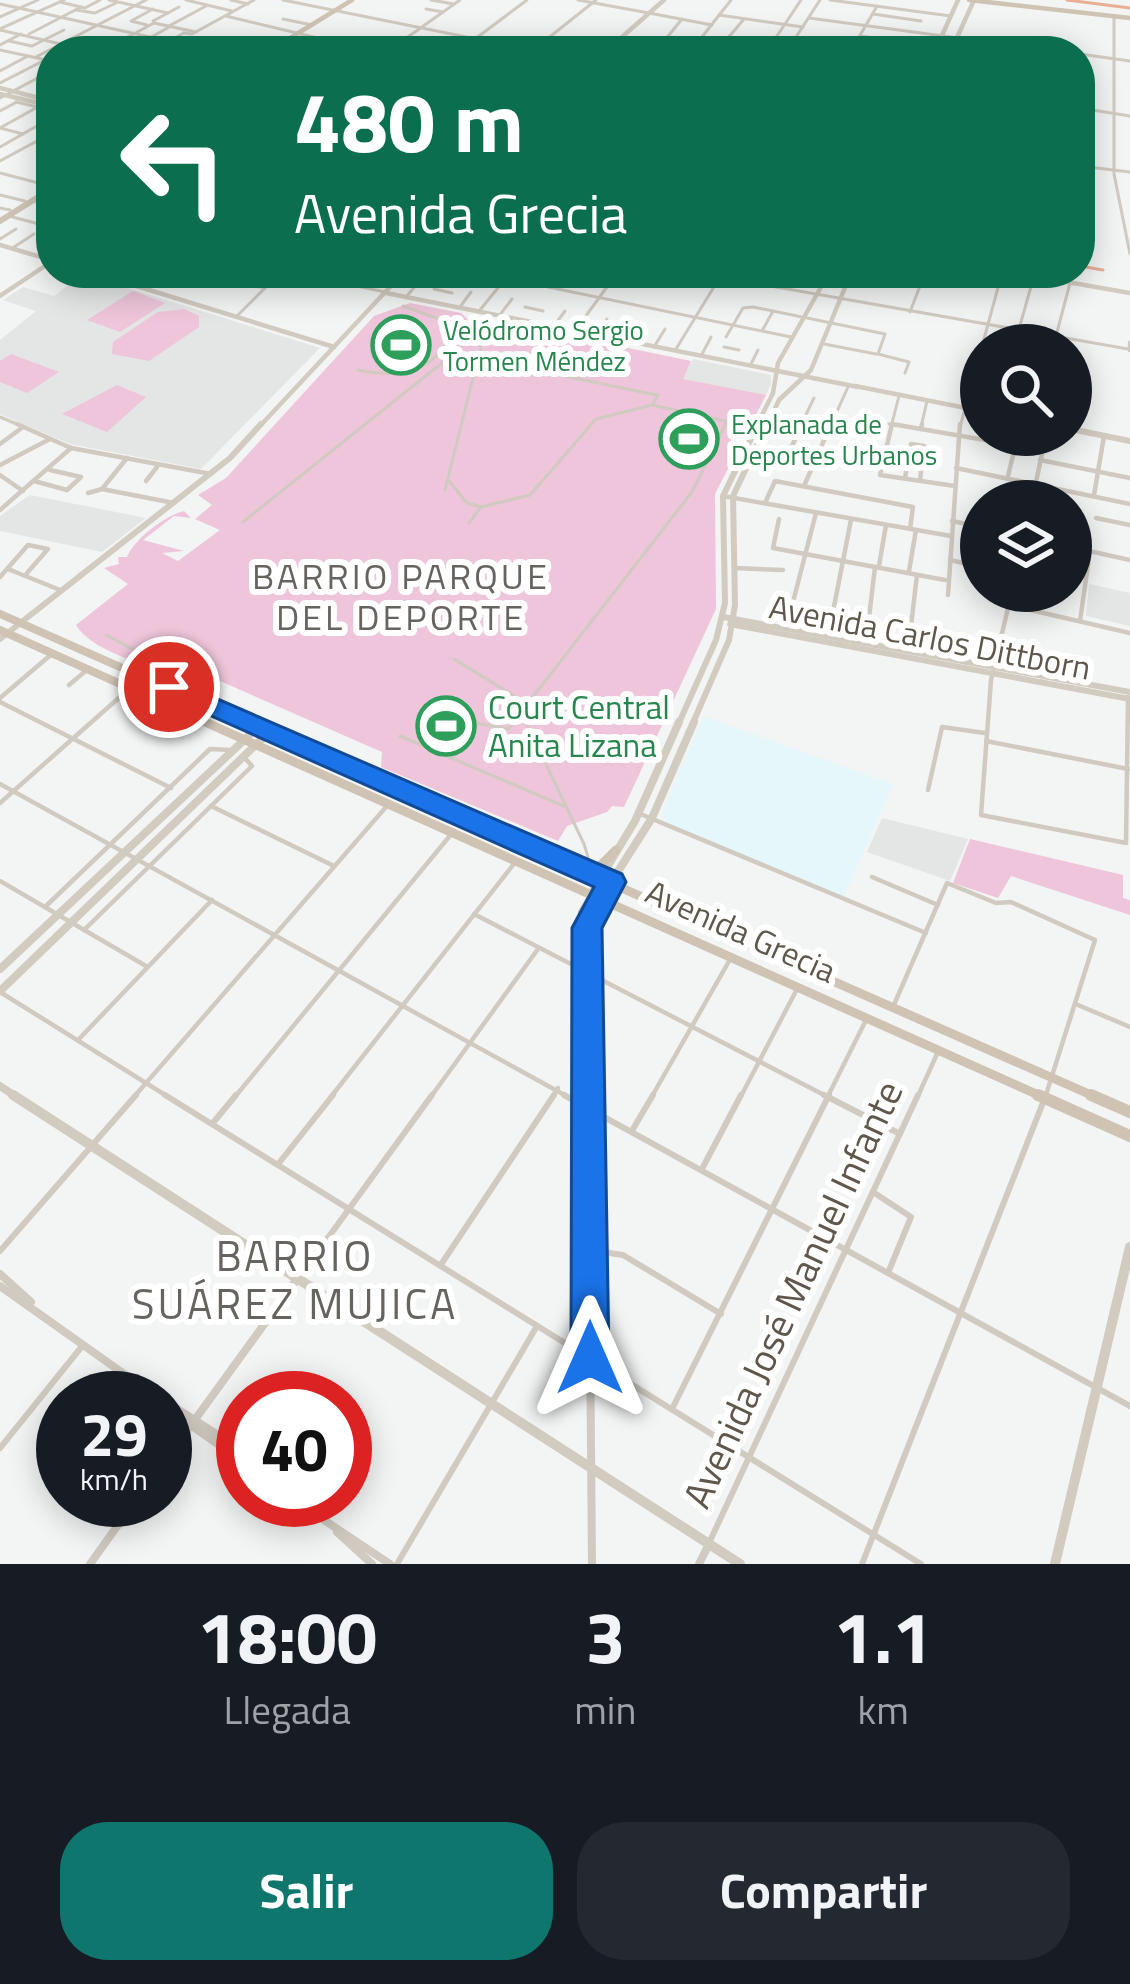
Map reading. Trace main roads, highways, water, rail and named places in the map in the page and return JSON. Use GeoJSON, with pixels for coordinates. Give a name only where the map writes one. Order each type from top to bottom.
{"type":"FeatureCollection","features":[{"type":"Feature","properties":{"kind":"main road"},"geometry":{"type":"LineString","coordinates":[[296,36],[354,0]]}},
{"type":"Feature","properties":{"kind":"main road"},"geometry":{"type":"LineString","coordinates":[[623,36],[664,0]]}},
{"type":"Feature","properties":{"kind":"main road"},"geometry":{"type":"LineString","coordinates":[[942,36],[958,0]]}},
{"type":"Feature","properties":{"kind":"main road"},"geometry":{"type":"LineString","coordinates":[[958,36],[972,0],[1130,18]]}},
{"type":"Feature","properties":{"kind":"main road"},"geometry":{"type":"LineString","coordinates":[[302,32],[337,11]]}},
{"type":"Feature","properties":{"kind":"main road"},"geometry":{"type":"LineString","coordinates":[[1,92],[36,100]]}},
{"type":"Feature","properties":{"kind":"main road"},"geometry":{"type":"LineString","coordinates":[[1,92],[36,103]]}},
{"type":"Feature","properties":{"kind":"main road"},"geometry":{"type":"LineString","coordinates":[[4,214],[36,196]]}},
{"type":"Feature","properties":{"kind":"main road"},"geometry":{"type":"LineString","coordinates":[[1095,287],[1130,293]]}},
{"type":"Feature","properties":{"kind":"main road"},"geometry":{"type":"LineString","coordinates":[[2,633],[211,474],[389,288]]}},
{"type":"Feature","properties":{"kind":"main road"},"geometry":{"type":"LineString","coordinates":[[582,869],[598,867],[631,828],[706,663],[723,620],[728,497],[773,393],[776,370],[822,288]]}},
{"type":"Feature","properties":{"kind":"main road"},"geometry":{"type":"LineString","coordinates":[[728,497],[779,400],[806,377],[824,344],[844,288]]}},
{"type":"Feature","properties":{"kind":"main road"},"geometry":{"type":"LineString","coordinates":[[385,292],[858,387]]}},
{"type":"Feature","properties":{"kind":"main road"},"geometry":{"type":"LineString","coordinates":[[724,361],[960,407]]}},
{"type":"Feature","properties":{"kind":"main road"},"geometry":{"type":"LineString","coordinates":[[796,385],[818,381]]}},
{"type":"Feature","properties":{"kind":"main road"},"geometry":{"type":"LineString","coordinates":[[1092,433],[1130,441]]}},
{"type":"Feature","properties":{"kind":"main road"},"geometry":{"type":"LineString","coordinates":[[596,896],[652,818],[729,640],[735,605],[728,538]]}},
{"type":"Feature","properties":{"kind":"main road"},"geometry":{"type":"LineString","coordinates":[[729,640],[738,631],[755,626],[735,605]]}},
{"type":"Feature","properties":{"kind":"main road","name":"Avenida Grecia"},"geometry":{"type":"LineString","coordinates":[[0,614],[1130,1112]]}},
{"type":"Feature","properties":{"kind":"main road","name":"Avenida Carlos Dittborn"},"geometry":{"type":"LineString","coordinates":[[723,620],[1129,695]]}},
{"type":"Feature","properties":{"kind":"main road","name":"Avenida Carlos Dittborn"},"geometry":{"type":"LineString","coordinates":[[755,626],[996,670]]}},
{"type":"Feature","properties":{"kind":"main road","name":"Avenida Grecia"},"geometry":{"type":"LineString","coordinates":[[2,633],[243,737],[254,750],[389,803],[1130,1136]]}},
{"type":"Feature","properties":{"kind":"main road"},"geometry":{"type":"LineString","coordinates":[[706,663],[718,666]]}},
{"type":"Feature","properties":{"kind":"main road"},"geometry":{"type":"LineString","coordinates":[[0,969],[243,737],[265,729]]}},
{"type":"Feature","properties":{"kind":"main road"},"geometry":{"type":"LineString","coordinates":[[0,991],[254,750],[265,729]]}},
{"type":"Feature","properties":{"kind":"main road"},"geometry":{"type":"LineString","coordinates":[[631,828],[644,832]]}},
{"type":"Feature","properties":{"kind":"main road"},"geometry":{"type":"LineString","coordinates":[[606,880],[616,850]]}},
{"type":"Feature","properties":{"kind":"main road"},"geometry":{"type":"LineString","coordinates":[[0,1086],[740,1564]]}},
{"type":"Feature","properties":{"kind":"main road"},"geometry":{"type":"LineString","coordinates":[[1055,1564],[1130,1247]]}},
{"type":"Feature","properties":{"kind":"waterway"},"geometry":{"type":"LineString","coordinates":[[1067,0],[1130,8]]}},
{"type":"Feature","properties":{"kind":"waterway"},"geometry":{"type":"LineString","coordinates":[[1095,269],[1103,270]]}},
{"type":"Feature","properties":{"kind":"place","name":"Velódromo Sergio Tormen Méndez"},"geometry":{"type":"Point","coordinates":[401,345]}},
{"type":"Feature","properties":{"kind":"place","name":"Explanada de Deportes Urbanos"},"geometry":{"type":"Point","coordinates":[689,439]}},
{"type":"Feature","properties":{"kind":"place","name":"Court Central Anita Lizana"},"geometry":{"type":"Point","coordinates":[446,726]}},
{"type":"Feature","properties":{"kind":"district","name":"BARRIO PARQUE DEL DEPORTE"},"geometry":{"type":"Point","coordinates":[401,596]}},
{"type":"Feature","properties":{"kind":"district","name":"BARRIO SUÁREZ MUJICA"},"geometry":{"type":"Point","coordinates":[295,1279]}}]}
